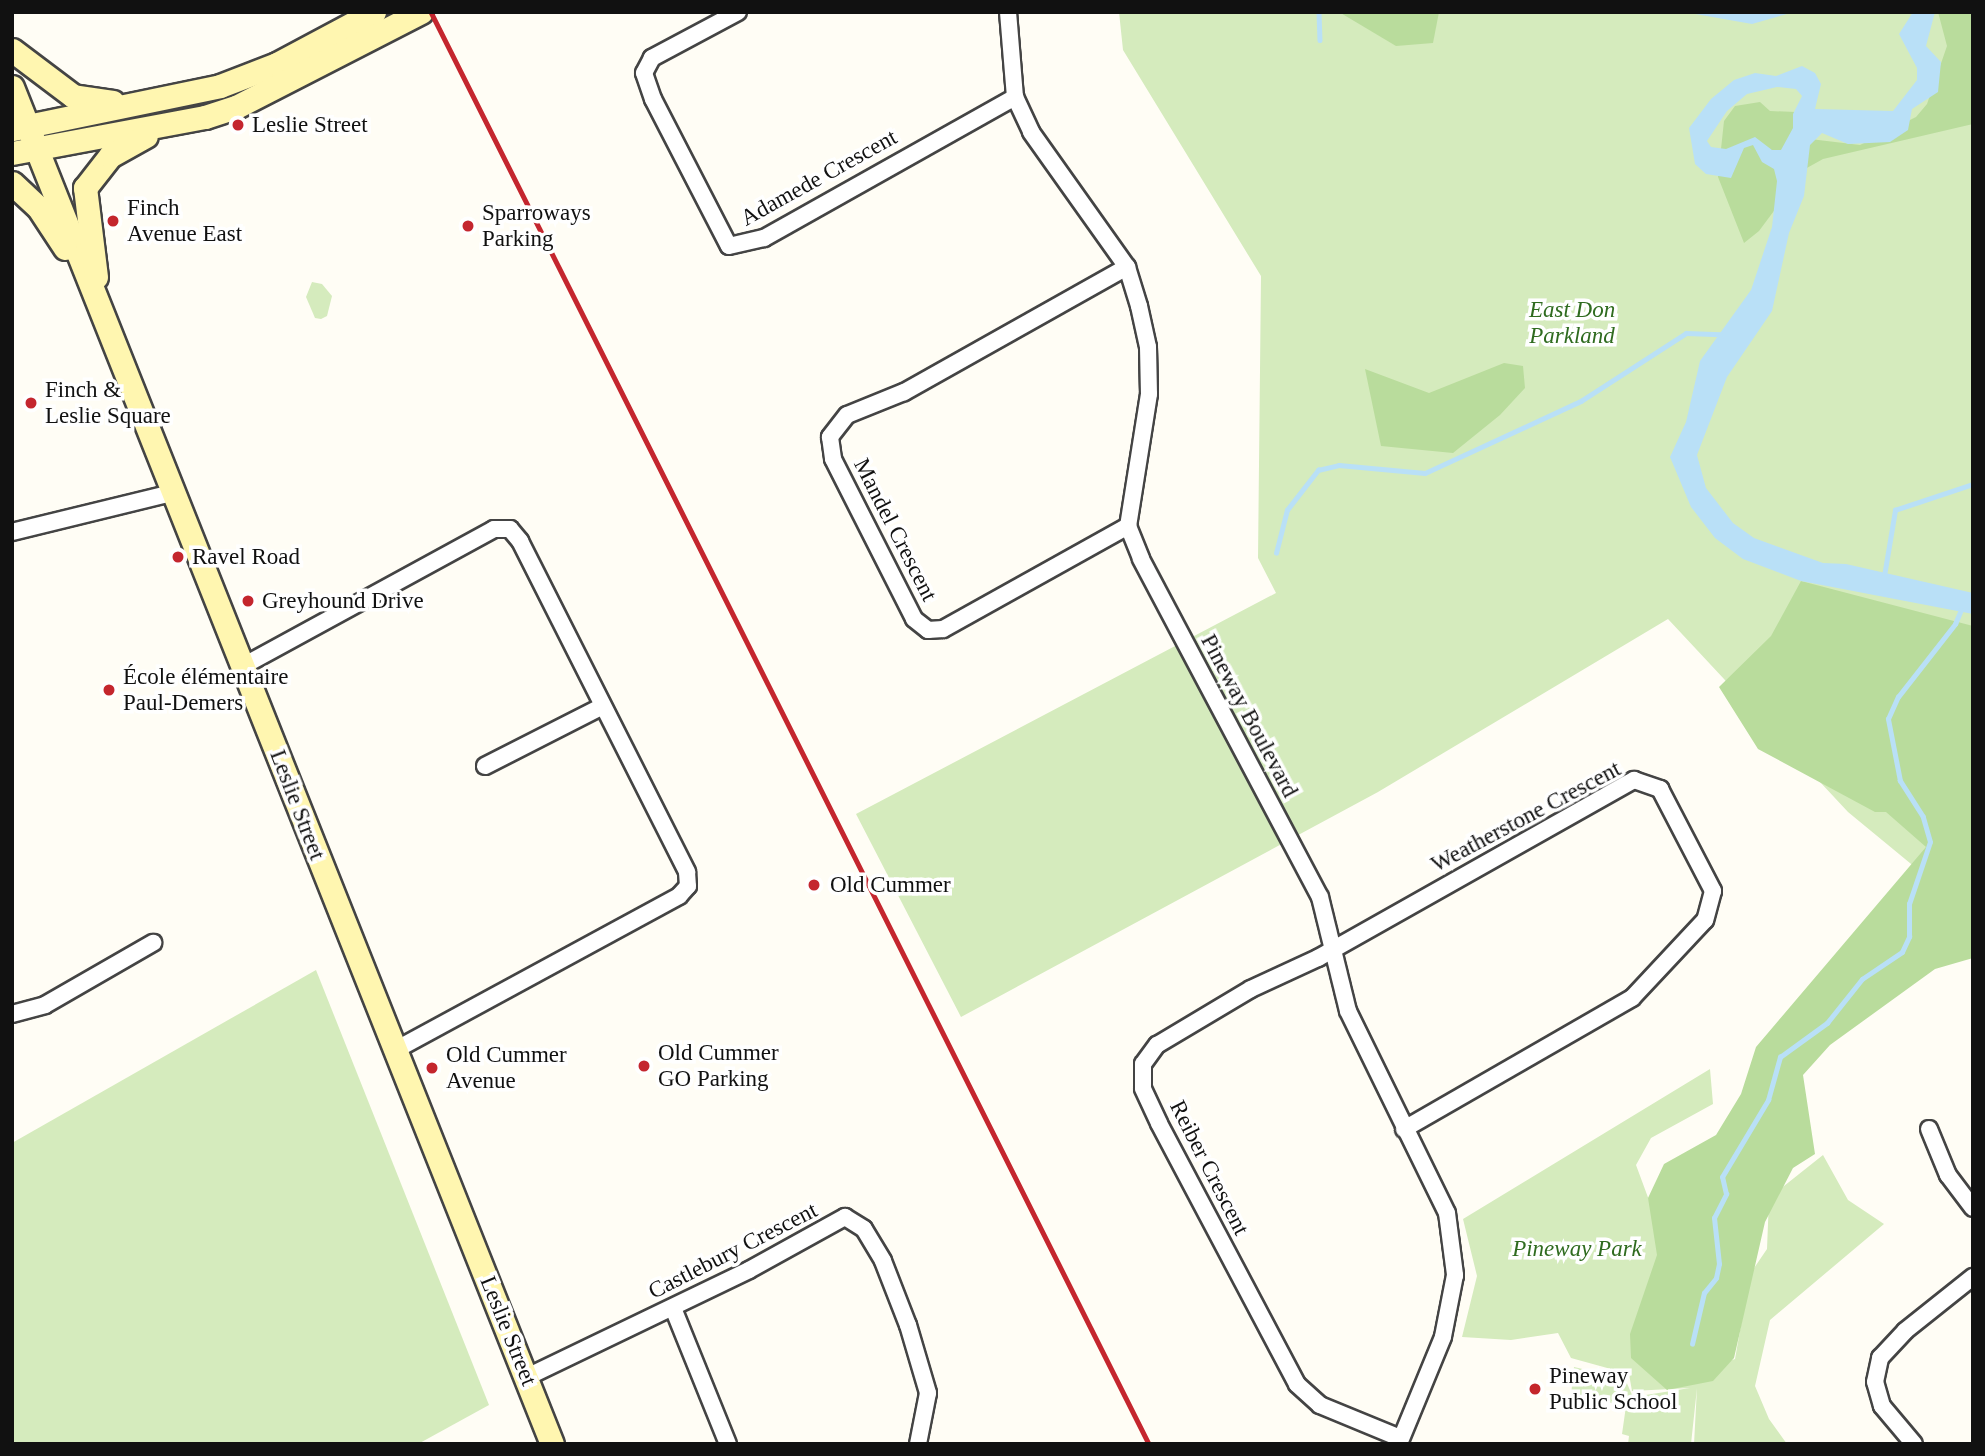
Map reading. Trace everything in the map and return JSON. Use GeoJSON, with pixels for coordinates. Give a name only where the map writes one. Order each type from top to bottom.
{"type":"FeatureCollection","features":[{"type":"Feature","properties":{"kind":"main road"},"geometry":{"type":"LineString","coordinates":[[20,128],[155,102],[220,86],[277,64],[374,12]]}},
{"type":"Feature","properties":{"kind":"main road"},"geometry":{"type":"LineString","coordinates":[[12,153],[176,123],[267,94],[421,12]]}},
{"type":"Feature","properties":{"kind":"main road"},"geometry":{"type":"LineString","coordinates":[[12,50],[73,96],[103,102],[155,102]]}},
{"type":"Feature","properties":{"kind":"main road","name":"Leslie Street"},"geometry":{"type":"LineString","coordinates":[[12,87],[20,128],[36,149],[176,492],[393,1051],[552,1444]]}},
{"type":"Feature","properties":{"kind":"main road"},"geometry":{"type":"LineString","coordinates":[[102,314],[85,188],[110,156],[176,123]]}},
{"type":"Feature","properties":{"kind":"main road"},"geometry":{"type":"LineString","coordinates":[[12,183],[38,207],[89,284]]}},
{"type":"Feature","properties":{"kind":"street","name":"Adamede Crescent"},"geometry":{"type":"LineString","coordinates":[[738,12],[652,58],[644,73],[653,99],[729,246],[764,238],[1015,97]]}},
{"type":"Feature","properties":{"kind":"street","name":"Pineway Boulevard"},"geometry":{"type":"LineString","coordinates":[[1008,12],[1015,97],[1031,132],[1128,267],[1148,347],[1149,394],[1128,526],[1140,559],[1320,897],[1348,1011],[1447,1213],[1455,1275],[1443,1336],[1399,1441]]}},
{"type":"Feature","properties":{"kind":"street","name":"Mandel Crescent"},"geometry":{"type":"LineString","coordinates":[[1128,267],[904,392],[847,415],[830,437],[832,459],[914,619],[928,630],[943,629],[1128,526]]}},
{"type":"Feature","properties":{"kind":"street"},"geometry":{"type":"LineString","coordinates":[[12,532],[176,492]]}},
{"type":"Feature","properties":{"kind":"street"},"geometry":{"type":"LineString","coordinates":[[243,666],[494,529],[510,530],[520,541],[687,872],[688,886],[662,906],[393,1051]]}},
{"type":"Feature","properties":{"kind":"street"},"geometry":{"type":"LineString","coordinates":[[485,766],[603,706]]}},
{"type":"Feature","properties":{"kind":"street","name":"Weatherstone Crescent"},"geometry":{"type":"LineString","coordinates":[[1332,949],[1634,780],[1660,789],[1713,891],[1705,920],[1632,998],[1404,1129]]}},
{"type":"Feature","properties":{"kind":"street"},"geometry":{"type":"LineString","coordinates":[[12,1014],[45,1004],[153,943]]}},
{"type":"Feature","properties":{"kind":"street","name":"Reiber Crescent"},"geometry":{"type":"LineString","coordinates":[[1332,949],[1251,989],[1157,1045],[1143,1064],[1143,1088],[1297,1384],[1320,1405],[1399,1441]]}},
{"type":"Feature","properties":{"kind":"street"},"geometry":{"type":"LineString","coordinates":[[1929,1129],[1948,1175],[1973,1208]]}},
{"type":"Feature","properties":{"kind":"street","name":"Castlebury Crescent"},"geometry":{"type":"LineString","coordinates":[[527,1377],[673,1308],[845,1217],[864,1229],[883,1261],[908,1325],[928,1392],[918,1444]]}},
{"type":"Feature","properties":{"kind":"street"},"geometry":{"type":"LineString","coordinates":[[1914,1444],[1882,1406],[1875,1382],[1880,1358],[1905,1331],[1973,1277]]}},
{"type":"Feature","properties":{"kind":"street"},"geometry":{"type":"LineString","coordinates":[[673,1308],[728,1444]]}},
{"type":"Feature","properties":{"kind":"green space","name":"East Don Parkland"},"geometry":{"type":"Polygon","coordinates":[[[1119,12],[1973,12],[1973,915],[1848,812],[1668,619],[1378,792],[961,1017],[856,814],[1276,593],[1258,558],[1261,276],[1123,50],[1119,12]]]}},
{"type":"Feature","properties":{"kind":"green space"},"geometry":{"type":"Polygon","coordinates":[[[1339,12],[1439,12],[1433,43],[1396,46],[1339,12]]]}},
{"type":"Feature","properties":{"kind":"green space"},"geometry":{"type":"Polygon","coordinates":[[[1938,12],[1973,12],[1973,124],[1823,159],[1805,169],[1759,231],[1744,243],[1718,177],[1724,121],[1735,106],[1760,102],[1770,111],[1796,112],[1810,139],[1860,145],[1916,117],[1927,104],[1947,46],[1938,12]]]}},
{"type":"Feature","properties":{"kind":"green space"},"geometry":{"type":"Polygon","coordinates":[[[312,282],[322,284],[332,296],[327,316],[321,319],[315,318],[306,297],[312,282]]]}},
{"type":"Feature","properties":{"kind":"green space"},"geometry":{"type":"Polygon","coordinates":[[[1504,363],[1523,366],[1525,388],[1500,415],[1453,453],[1381,446],[1365,369],[1429,393],[1504,363]]]}},
{"type":"Feature","properties":{"kind":"green space"},"geometry":{"type":"Polygon","coordinates":[[[1801,581],[1973,626],[1973,958],[1935,969],[1830,1045],[1803,1075],[1815,1154],[1793,1168],[1765,1222],[1734,1358],[1713,1381],[1667,1390],[1631,1358],[1630,1334],[1657,1255],[1648,1198],[1664,1164],[1716,1135],[1741,1094],[1756,1047],[1926,847],[1886,812],[1875,812],[1758,749],[1719,687],[1771,636],[1801,581]]]}},
{"type":"Feature","properties":{"kind":"green space"},"geometry":{"type":"Polygon","coordinates":[[[316,970],[489,1405],[418,1444],[12,1444],[12,1143],[316,970]]]}},
{"type":"Feature","properties":{"kind":"green space","name":"Pineway Park"},"geometry":{"type":"Polygon","coordinates":[[[1710,1069],[1713,1104],[1651,1138],[1636,1165],[1676,1273],[1700,1371],[1735,1359],[1750,1274],[1767,1249],[1769,1198],[1823,1155],[1848,1200],[1884,1224],[1770,1320],[1755,1386],[1769,1419],[1787,1444],[1694,1444],[1697,1388],[1691,1444],[1628,1444],[1629,1436],[1622,1434],[1626,1406],[1571,1395],[1574,1367],[1625,1379],[1633,1397],[1690,1388],[1632,1391],[1629,1374],[1571,1358],[1558,1333],[1511,1340],[1462,1337],[1477,1276],[1463,1219],[1710,1069]]]}},
{"type":"Feature","properties":{"kind":"water"},"geometry":{"type":"Polygon","coordinates":[[[1684,12],[1794,12],[1752,24],[1684,12]]]}},
{"type":"Feature","properties":{"kind":"water"},"geometry":{"type":"Polygon","coordinates":[[[1913,12],[1935,12],[1926,46],[1941,62],[1938,92],[1912,109],[1908,130],[1890,142],[1848,144],[1822,133],[1810,145],[1804,196],[1789,233],[1772,311],[1727,377],[1697,455],[1706,488],[1733,523],[1754,538],[1823,563],[1846,564],[1973,593],[1973,614],[1801,581],[1743,559],[1715,538],[1691,507],[1670,457],[1686,422],[1700,361],[1751,290],[1772,227],[1777,181],[1774,169],[1762,162],[1753,145],[1744,148],[1731,178],[1706,174],[1695,164],[1689,128],[1711,99],[1734,80],[1755,73],[1776,76],[1802,66],[1815,73],[1821,84],[1815,109],[1893,111],[1917,80],[1917,68],[1899,34],[1913,12]],[[1777,87],[1747,94],[1727,111],[1707,141],[1711,147],[1726,149],[1755,137],[1772,150],[1781,150],[1793,128],[1793,114],[1802,96],[1796,89],[1777,87]]]}},
{"type":"Feature","properties":{"kind":"waterway"},"geometry":{"type":"LineString","coordinates":[[1319,12],[1320,40]]}},
{"type":"Feature","properties":{"kind":"waterway"},"geometry":{"type":"LineString","coordinates":[[1276,553],[1287,510],[1318,470],[1339,465],[1425,473],[1581,401],[1686,333],[1720,334]]}},
{"type":"Feature","properties":{"kind":"waterway"},"geometry":{"type":"LineString","coordinates":[[1884,576],[1895,510],[1973,484]]}},
{"type":"Feature","properties":{"kind":"waterway"},"geometry":{"type":"LineString","coordinates":[[1692,1344],[1704,1293],[1716,1278],[1719,1264],[1714,1218],[1726,1194],[1722,1177],[1768,1100],[1780,1057],[1827,1023],[1862,979],[1902,952],[1909,937],[1909,904],[1930,842],[1923,817],[1900,781],[1888,719],[1898,697],[1955,624],[1961,610]]}},
{"type":"Feature","properties":{"kind":"railway"},"geometry":{"type":"LineString","coordinates":[[431,12],[1149,1444]]}},
{"type":"Feature","properties":{"kind":"place","name":"Leslie Street"},"geometry":{"type":"Point","coordinates":[238,125]}},
{"type":"Feature","properties":{"kind":"place","name":"Finch Avenue East"},"geometry":{"type":"Point","coordinates":[113,221]}},
{"type":"Feature","properties":{"kind":"place","name":"Sparroways Parking"},"geometry":{"type":"Point","coordinates":[468,226]}},
{"type":"Feature","properties":{"kind":"place","name":"Finch & Leslie Square"},"geometry":{"type":"Point","coordinates":[31,403]}},
{"type":"Feature","properties":{"kind":"place","name":"Ravel Road"},"geometry":{"type":"Point","coordinates":[178,557]}},
{"type":"Feature","properties":{"kind":"place","name":"Greyhound Drive"},"geometry":{"type":"Point","coordinates":[248,601]}},
{"type":"Feature","properties":{"kind":"place","name":"École élémentaire Paul-Demers"},"geometry":{"type":"Point","coordinates":[109,690]}},
{"type":"Feature","properties":{"kind":"place","name":"Old Cummer"},"geometry":{"type":"Point","coordinates":[814,885]}},
{"type":"Feature","properties":{"kind":"place","name":"Old Cummer GO Parking"},"geometry":{"type":"Point","coordinates":[644,1066]}},
{"type":"Feature","properties":{"kind":"place","name":"Old Cummer Avenue"},"geometry":{"type":"Point","coordinates":[432,1068]}},
{"type":"Feature","properties":{"kind":"place","name":"Pineway Public School"},"geometry":{"type":"Point","coordinates":[1535,1389]}}]}
